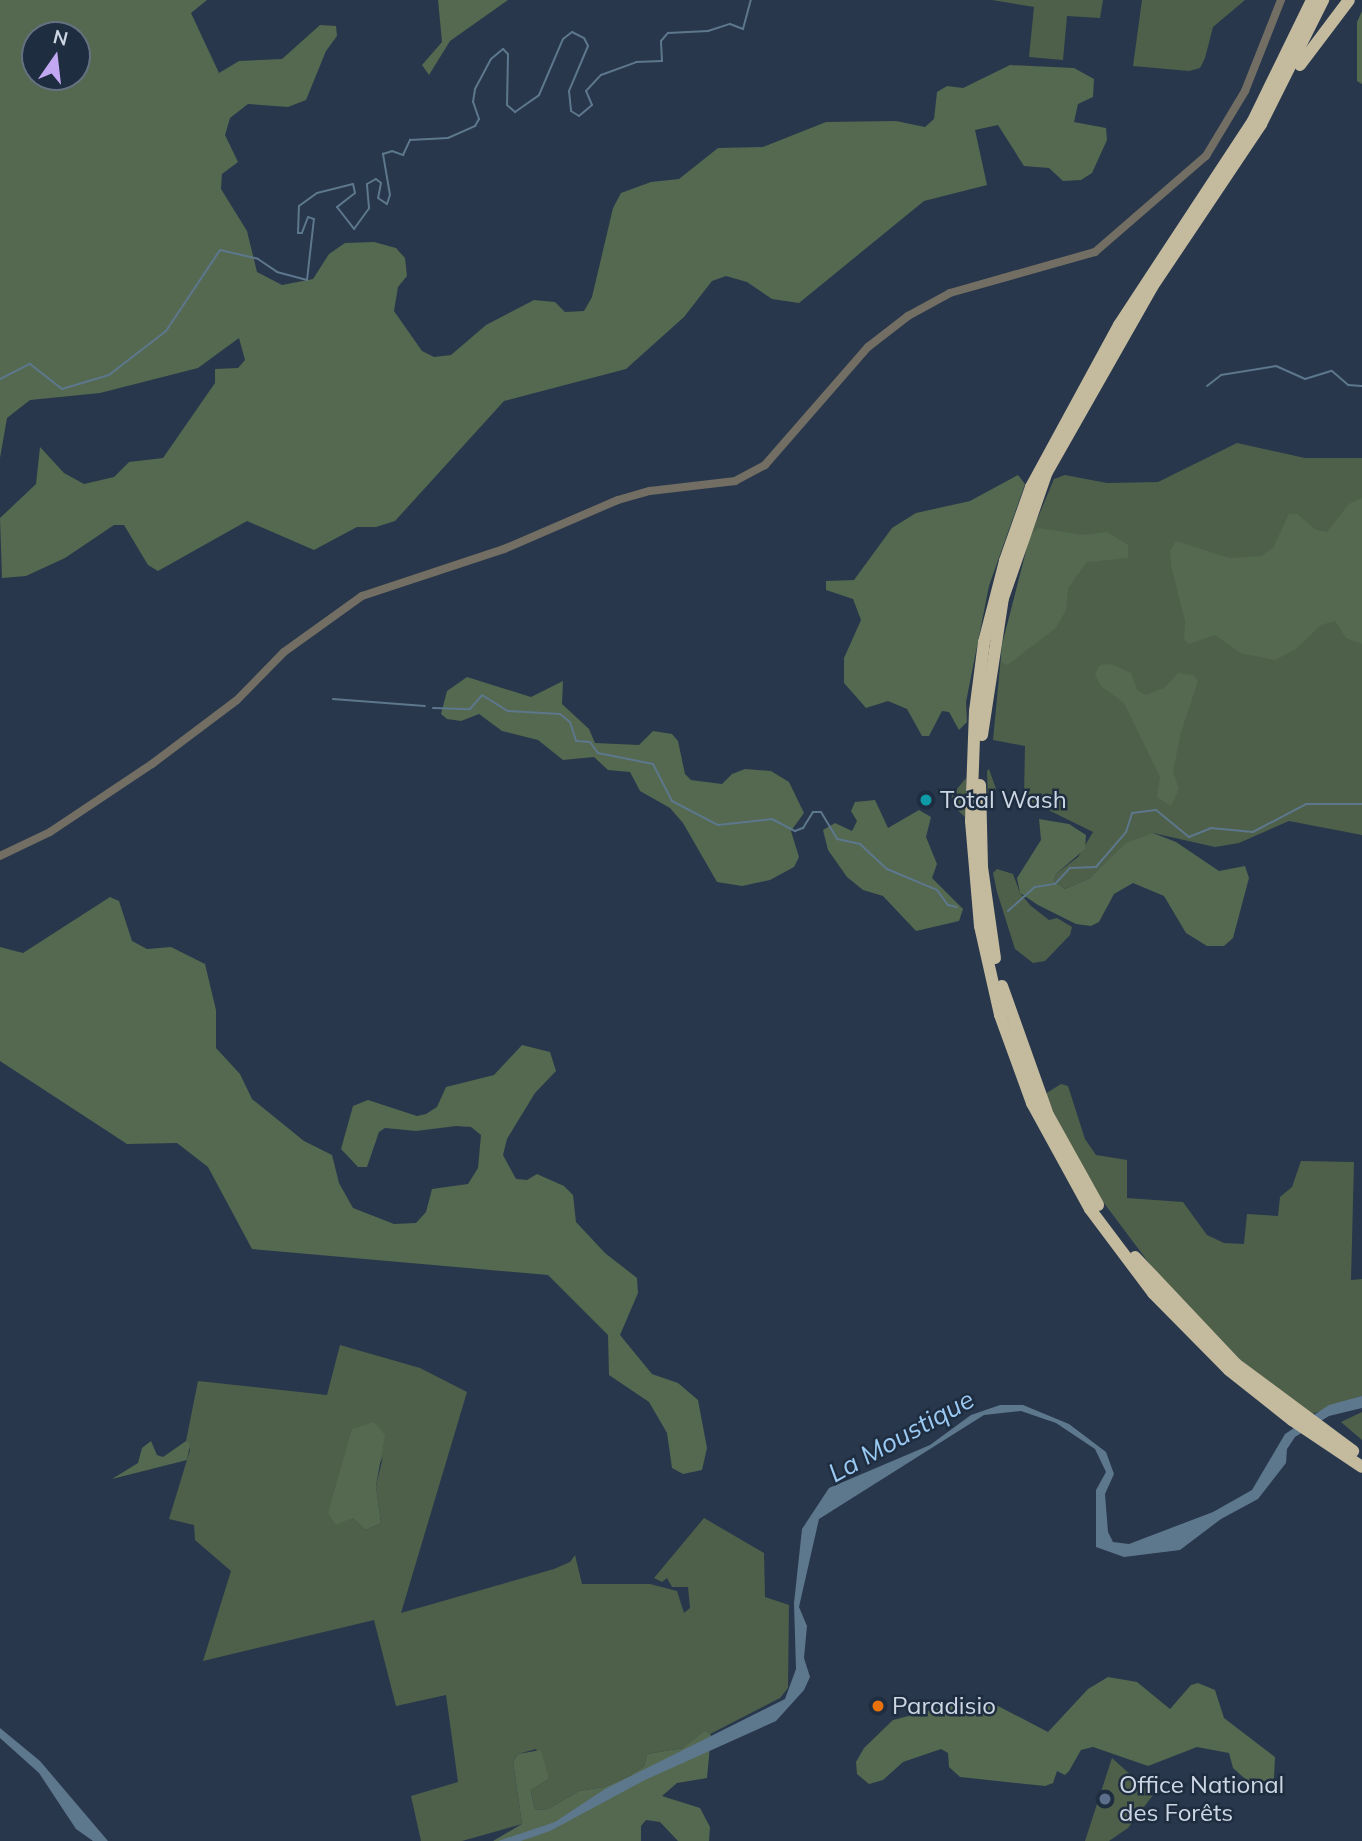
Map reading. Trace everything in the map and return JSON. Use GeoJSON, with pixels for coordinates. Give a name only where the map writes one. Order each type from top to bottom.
{"type":"FeatureCollection","features":[{"type":"Feature","properties":{"kind":"highway"},"geometry":{"type":"LineString","coordinates":[[1324,0],[1312,7],[1253,121],[1125,315],[1070,408],[1031,487],[1004,561],[984,642],[975,711],[971,821],[980,926],[1000,1015],[1032,1103],[1062,1163],[1120,1252],[1153,1293],[1229,1370],[1362,1467]]}},
{"type":"Feature","properties":{"kind":"highway"},"geometry":{"type":"LineString","coordinates":[[1296,1418],[1236,1364],[1160,1287],[1127,1248],[1071,1160],[1030,1072],[1009,1012],[989,924],[980,819],[981,744],[989,667],[1014,561],[1047,472],[1152,287],[1277,96],[1349,0]]}},
{"type":"Feature","properties":{"kind":"highway"},"geometry":{"type":"LineString","coordinates":[[1277,96],[1312,7]]}},
{"type":"Feature","properties":{"kind":"highway"},"geometry":{"type":"LineString","coordinates":[[1315,1431],[1362,1457]]}},
{"type":"Feature","properties":{"kind":"street"},"geometry":{"type":"LineString","coordinates":[[0,856],[50,831],[152,764],[237,701],[284,652],[362,596],[504,549],[618,500],[734,481],[765,464],[862,354],[908,316],[950,293],[1095,252],[1206,156],[1250,81],[1281,0]]}},
{"type":"Feature","properties":{"kind":"green space"},"geometry":{"type":"Polygon","coordinates":[[[0,0],[207,0],[191,13],[219,73],[239,61],[282,59],[320,25],[336,26],[337,36],[326,51],[306,100],[288,107],[248,104],[230,118],[225,135],[238,162],[222,174],[221,189],[247,231],[257,272],[282,285],[313,279],[329,254],[345,243],[374,242],[396,248],[405,258],[407,276],[398,287],[394,311],[422,351],[434,357],[451,355],[486,325],[534,300],[555,302],[565,312],[584,311],[592,297],[613,208],[621,193],[651,182],[679,179],[718,148],[763,147],[826,122],[896,121],[925,127],[934,119],[937,92],[947,86],[963,88],[1010,65],[1074,68],[1094,79],[1093,97],[1078,104],[1074,122],[1106,128],[1107,140],[1092,173],[1081,180],[1063,181],[1049,168],[1024,166],[998,125],[975,130],[987,185],[924,201],[799,303],[772,299],[747,282],[726,276],[712,281],[684,317],[626,369],[504,401],[395,521],[376,527],[357,527],[314,550],[247,521],[158,571],[148,565],[124,525],[114,525],[65,558],[26,576],[2,578],[0,518],[36,484],[40,447],[64,473],[84,484],[114,477],[129,462],[163,458],[215,383],[215,369],[238,368],[245,360],[239,338],[198,368],[100,393],[30,400],[7,418],[0,458],[0,0]]]}},
{"type":"Feature","properties":{"kind":"green space"},"geometry":{"type":"Polygon","coordinates":[[[438,0],[508,0],[450,41],[429,75],[422,65],[442,42],[438,0]]]}},
{"type":"Feature","properties":{"kind":"green space"},"geometry":{"type":"Polygon","coordinates":[[[992,0],[1103,0],[1100,18],[1067,16],[1063,60],[1029,57],[1034,7],[992,0]]]}},
{"type":"Feature","properties":{"kind":"green space"},"geometry":{"type":"Polygon","coordinates":[[[1142,0],[1245,0],[1213,27],[1200,68],[1189,71],[1133,66],[1142,0]]]}},
{"type":"Feature","properties":{"kind":"green space"},"geometry":{"type":"Polygon","coordinates":[[[1362,11],[1362,84],[1357,81],[1357,22],[1362,11]]]}},
{"type":"Feature","properties":{"kind":"green space"},"geometry":{"type":"Polygon","coordinates":[[[1237,443],[1305,458],[1362,458],[1362,835],[1289,821],[1239,843],[1215,847],[1153,833],[1112,858],[1090,878],[1065,889],[1054,881],[1056,874],[1078,857],[1093,832],[1024,798],[1025,746],[993,740],[1002,645],[1030,536],[1054,479],[1065,475],[1107,483],[1158,482],[1237,443]]]}},
{"type":"Feature","properties":{"kind":"green space"},"geometry":{"type":"Polygon","coordinates":[[[1018,475],[1025,484],[989,586],[966,702],[967,722],[959,730],[949,712],[942,711],[929,736],[922,736],[907,709],[888,701],[866,708],[844,683],[844,658],[861,620],[853,599],[826,590],[826,581],[854,580],[892,528],[916,513],[970,501],[1018,475]]]}},
{"type":"Feature","properties":{"kind":"green space"},"geometry":{"type":"Polygon","coordinates":[[[1362,498],[1362,644],[1346,638],[1335,621],[1321,625],[1296,649],[1275,660],[1240,653],[1215,635],[1189,644],[1184,639],[1185,621],[1171,565],[1170,551],[1176,541],[1229,558],[1261,556],[1273,548],[1289,514],[1297,514],[1316,530],[1327,532],[1349,504],[1362,498]]]}},
{"type":"Feature","properties":{"kind":"green space"},"geometry":{"type":"Polygon","coordinates":[[[1038,528],[1083,535],[1107,532],[1128,545],[1128,558],[1087,562],[1068,588],[1066,610],[1056,628],[1007,665],[1001,662],[1002,645],[1030,536],[1038,528]]]}},
{"type":"Feature","properties":{"kind":"green space"},"geometry":{"type":"Polygon","coordinates":[[[1111,664],[1131,673],[1137,690],[1146,695],[1164,688],[1178,673],[1193,675],[1198,681],[1181,732],[1173,772],[1179,789],[1171,806],[1157,797],[1160,777],[1124,703],[1101,686],[1095,674],[1100,665],[1111,664]]]}},
{"type":"Feature","properties":{"kind":"green space"},"geometry":{"type":"Polygon","coordinates":[[[467,677],[531,697],[563,681],[562,704],[589,729],[595,743],[639,745],[653,731],[672,734],[678,741],[685,774],[691,780],[722,784],[732,774],[745,769],[771,771],[789,782],[804,813],[791,831],[799,857],[794,867],[770,880],[742,886],[717,882],[683,823],[670,808],[640,791],[630,772],[608,770],[594,757],[563,760],[538,740],[502,731],[479,714],[461,721],[447,719],[441,714],[447,691],[467,677]]]}},
{"type":"Feature","properties":{"kind":"green space"},"geometry":{"type":"Polygon","coordinates":[[[989,769],[996,789],[988,799],[987,771],[989,769]]]}},
{"type":"Feature","properties":{"kind":"green space"},"geometry":{"type":"Polygon","coordinates":[[[966,778],[965,817],[952,805],[952,795],[966,778]]]}},
{"type":"Feature","properties":{"kind":"green space"},"geometry":{"type":"Polygon","coordinates":[[[875,800],[888,828],[919,810],[931,817],[926,837],[937,864],[932,878],[963,909],[959,921],[916,931],[883,896],[863,890],[847,877],[828,850],[823,830],[835,823],[852,831],[857,821],[851,811],[855,802],[875,800]]]}},
{"type":"Feature","properties":{"kind":"green space"},"geometry":{"type":"Polygon","coordinates":[[[1039,819],[1069,824],[1086,835],[1085,849],[1056,874],[1054,881],[1065,889],[1090,878],[1126,843],[1153,833],[1176,842],[1219,871],[1245,866],[1249,878],[1233,938],[1224,946],[1207,946],[1186,933],[1164,896],[1133,883],[1114,894],[1099,922],[1091,926],[1076,924],[1038,905],[1020,893],[1017,878],[1041,840],[1039,819]]]}},
{"type":"Feature","properties":{"kind":"green space"},"geometry":{"type":"Polygon","coordinates":[[[997,869],[1013,874],[1020,893],[1049,920],[1057,918],[1072,927],[1070,935],[1045,961],[1033,963],[1015,949],[997,892],[993,873],[997,869]]]}},
{"type":"Feature","properties":{"kind":"green space"},"geometry":{"type":"Polygon","coordinates":[[[110,897],[119,901],[132,941],[147,949],[171,947],[205,964],[216,1010],[216,1048],[240,1074],[252,1099],[304,1141],[332,1155],[339,1183],[353,1208],[394,1224],[416,1223],[426,1212],[432,1189],[468,1184],[478,1168],[481,1135],[471,1127],[416,1131],[385,1128],[379,1132],[367,1167],[358,1167],[341,1149],[353,1106],[368,1100],[417,1116],[426,1114],[437,1107],[446,1087],[494,1075],[522,1045],[550,1052],[556,1071],[535,1093],[507,1139],[503,1155],[516,1179],[527,1180],[537,1174],[564,1186],[573,1195],[576,1222],[605,1253],[637,1278],[638,1293],[620,1335],[652,1374],[678,1383],[698,1400],[707,1448],[702,1470],[683,1474],[672,1468],[667,1433],[649,1402],[609,1375],[608,1335],[548,1275],[252,1249],[208,1167],[177,1143],[127,1144],[0,1061],[0,947],[23,953],[110,897]]]}},
{"type":"Feature","properties":{"kind":"green space"},"geometry":{"type":"Polygon","coordinates":[[[1061,1084],[1068,1086],[1085,1139],[1096,1155],[1127,1160],[1127,1198],[1183,1202],[1207,1235],[1224,1243],[1244,1244],[1247,1214],[1278,1216],[1280,1197],[1292,1187],[1301,1161],[1354,1162],[1351,1280],[1362,1279],[1362,1396],[1307,1416],[1237,1357],[1161,1279],[1083,1175],[1045,1094],[1061,1084]]]}},
{"type":"Feature","properties":{"kind":"green space"},"geometry":{"type":"Polygon","coordinates":[[[340,1345],[420,1368],[467,1392],[401,1613],[554,1569],[570,1562],[575,1555],[582,1584],[650,1584],[677,1591],[684,1613],[690,1608],[688,1587],[672,1587],[667,1578],[662,1582],[654,1578],[704,1518],[764,1553],[765,1597],[789,1605],[788,1688],[780,1698],[683,1748],[647,1754],[644,1766],[629,1776],[604,1787],[579,1791],[548,1809],[535,1810],[532,1797],[531,1790],[549,1779],[536,1749],[518,1754],[513,1762],[522,1824],[462,1841],[421,1841],[411,1796],[458,1782],[446,1695],[396,1706],[374,1620],[203,1661],[231,1571],[195,1540],[194,1525],[169,1519],[190,1450],[186,1441],[198,1381],[327,1395],[340,1345]],[[383,1457],[352,1518],[366,1530],[381,1523],[376,1486],[383,1457]]]}},
{"type":"Feature","properties":{"kind":"green space"},"geometry":{"type":"Polygon","coordinates":[[[1362,1412],[1362,1440],[1341,1422],[1362,1412]]]}},
{"type":"Feature","properties":{"kind":"green space"},"geometry":{"type":"Polygon","coordinates":[[[374,1422],[385,1435],[376,1486],[381,1523],[366,1530],[352,1518],[336,1525],[328,1513],[352,1429],[374,1422]]]}},
{"type":"Feature","properties":{"kind":"green space"},"geometry":{"type":"Polygon","coordinates":[[[151,1441],[157,1455],[163,1457],[186,1441],[190,1444],[187,1460],[112,1479],[138,1463],[142,1448],[151,1441]]]}},
{"type":"Feature","properties":{"kind":"green space"},"geometry":{"type":"Polygon","coordinates":[[[1108,1677],[1137,1682],[1170,1709],[1191,1685],[1198,1683],[1215,1690],[1224,1718],[1275,1757],[1274,1779],[1251,1784],[1233,1768],[1229,1753],[1197,1747],[1148,1766],[1093,1747],[1081,1750],[1065,1775],[1057,1771],[1053,1783],[1045,1786],[960,1777],[949,1767],[948,1753],[941,1749],[903,1762],[883,1780],[869,1784],[857,1774],[856,1762],[864,1748],[893,1720],[970,1700],[998,1706],[1048,1732],[1088,1689],[1108,1677]]]}},
{"type":"Feature","properties":{"kind":"green space"},"geometry":{"type":"Polygon","coordinates":[[[705,1731],[711,1735],[707,1778],[677,1783],[662,1796],[700,1808],[710,1827],[709,1841],[678,1841],[660,1822],[646,1820],[641,1826],[641,1841],[493,1841],[522,1824],[513,1762],[518,1754],[541,1750],[549,1779],[531,1790],[535,1810],[548,1809],[579,1791],[604,1787],[629,1776],[644,1766],[647,1754],[683,1748],[705,1731]]]}},
{"type":"Feature","properties":{"kind":"green space"},"geometry":{"type":"Polygon","coordinates":[[[1112,1758],[1153,1795],[1128,1828],[1109,1841],[1085,1841],[1112,1758]]]}},
{"type":"Feature","properties":{"kind":"water"},"geometry":{"type":"Polygon","coordinates":[[[1362,1396],[1362,1408],[1329,1416],[1295,1437],[1287,1449],[1286,1463],[1258,1499],[1221,1519],[1180,1550],[1124,1557],[1096,1547],[1096,1490],[1106,1472],[1095,1449],[1056,1423],[1021,1411],[984,1415],[819,1519],[799,1607],[807,1626],[804,1658],[810,1677],[804,1690],[776,1721],[645,1780],[550,1831],[521,1841],[498,1841],[555,1822],[605,1789],[785,1699],[796,1669],[794,1603],[802,1529],[829,1488],[930,1445],[971,1415],[1000,1405],[1023,1405],[1069,1424],[1106,1452],[1114,1474],[1105,1494],[1108,1532],[1113,1542],[1129,1544],[1213,1512],[1252,1490],[1285,1434],[1329,1405],[1362,1396]]]}},
{"type":"Feature","properties":{"kind":"water"},"geometry":{"type":"Polygon","coordinates":[[[0,1728],[40,1761],[108,1841],[93,1841],[76,1829],[39,1773],[0,1738],[0,1728]]]}},
{"type":"Feature","properties":{"kind":"waterway"},"geometry":{"type":"LineString","coordinates":[[0,379],[30,364],[62,389],[109,375],[166,331],[220,250],[258,259],[277,272],[307,280],[314,219],[308,217],[302,233],[298,233],[299,206],[317,193],[353,184],[355,193],[337,207],[354,229],[369,208],[367,184],[376,179],[381,183],[378,198],[387,204],[390,195],[383,154],[392,151],[403,155],[410,140],[448,138],[475,126],[479,119],[473,102],[475,89],[491,59],[503,49],[508,54],[507,105],[515,112],[539,95],[563,39],[572,32],[584,38],[588,46],[569,91],[571,111],[579,116],[592,105],[586,91],[601,75],[636,62],[662,61],[661,41],[668,33],[708,31],[730,24],[743,29],[751,0]]}},
{"type":"Feature","properties":{"kind":"waterway"},"geometry":{"type":"LineString","coordinates":[[1207,386],[1221,375],[1276,366],[1305,379],[1332,371],[1348,385],[1362,386]]}},
{"type":"Feature","properties":{"kind":"waterway"},"geometry":{"type":"LineString","coordinates":[[433,708],[470,709],[482,695],[508,711],[560,714],[570,722],[576,741],[590,742],[598,753],[653,764],[672,801],[718,825],[772,819],[795,831],[803,828],[813,812],[821,812],[837,839],[860,844],[887,869],[937,890],[948,905],[957,907]]}},
{"type":"Feature","properties":{"kind":"waterway"},"geometry":{"type":"LineString","coordinates":[[333,699],[425,706]]}},
{"type":"Feature","properties":{"kind":"waterway"},"geometry":{"type":"LineString","coordinates":[[1008,911],[1035,887],[1055,884],[1070,868],[1096,867],[1126,832],[1132,813],[1156,810],[1189,837],[1211,828],[1253,832],[1306,804],[1362,804]]}},
{"type":"Feature","properties":{"kind":"place","name":"Total Wash"},"geometry":{"type":"Point","coordinates":[926,800]}},
{"type":"Feature","properties":{"kind":"place","name":"Paradisio"},"geometry":{"type":"Point","coordinates":[878,1706]}},
{"type":"Feature","properties":{"kind":"place","name":"Office National des Forêts"},"geometry":{"type":"Point","coordinates":[1105,1799]}},
{"type":"Feature","properties":{"kind":"water label","name":"La Moustique"},"geometry":{"type":"Point","coordinates":[901,1436]}}]}
